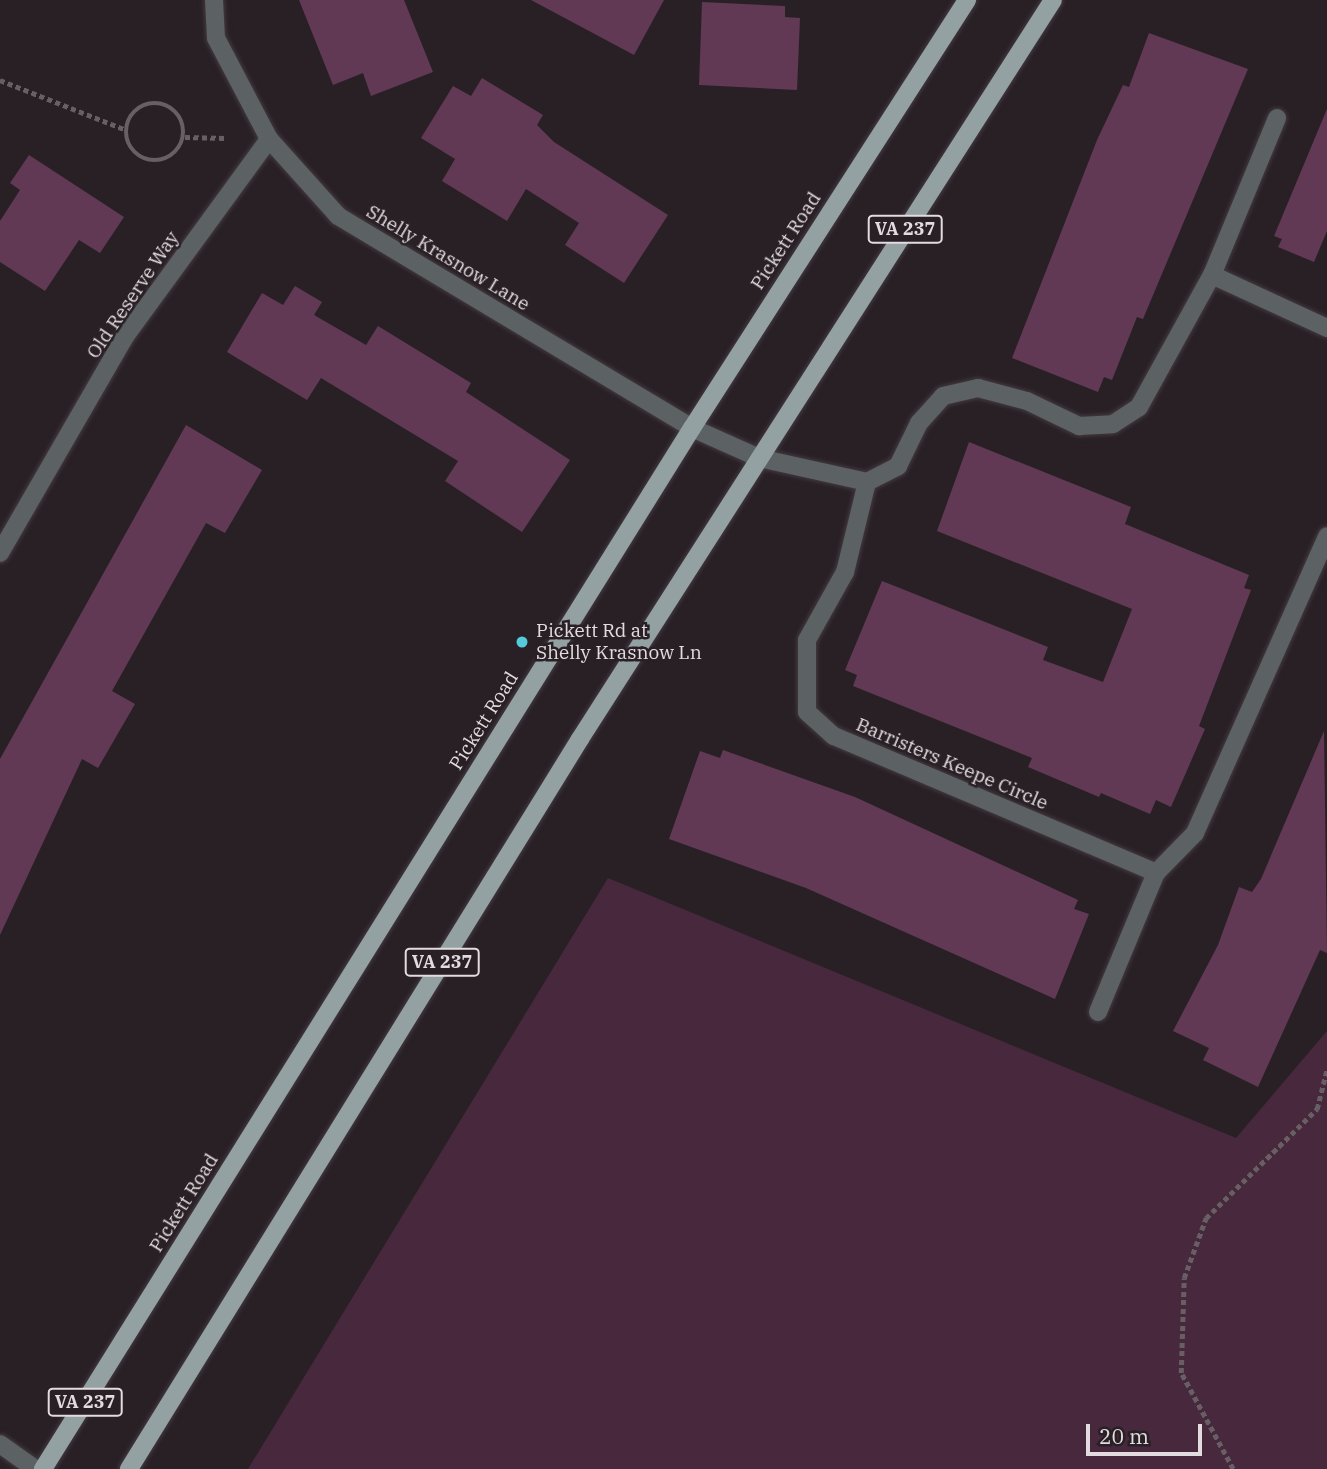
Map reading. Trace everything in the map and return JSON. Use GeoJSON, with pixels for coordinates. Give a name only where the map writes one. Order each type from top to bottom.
{"type":"FeatureCollection","features":[{"type":"Feature","properties":{"kind":"main road","name":"Pickett Road"},"geometry":{"type":"LineString","coordinates":[[43,1469],[692,428],[968,0]]}},
{"type":"Feature","properties":{"kind":"main road","name":"VA 237"},"geometry":{"type":"LineString","coordinates":[[129,1469],[759,458],[1053,0]]}},
{"type":"Feature","properties":{"kind":"street","name":"Shelly Krasnow Lane"},"geometry":{"type":"LineString","coordinates":[[214,0],[216,38],[269,139],[338,216],[692,428],[759,458]]}},
{"type":"Feature","properties":{"kind":"street"},"geometry":{"type":"LineString","coordinates":[[759,458],[867,482],[898,466],[919,423],[943,396],[978,388],[1027,401],[1079,426],[1113,424],[1139,407],[1158,380],[1212,275],[1277,118]]}},
{"type":"Feature","properties":{"kind":"street","name":"Old Reserve Way"},"geometry":{"type":"LineString","coordinates":[[0,553],[124,338],[269,139]]}},
{"type":"Feature","properties":{"kind":"street"},"geometry":{"type":"LineString","coordinates":[[1212,275],[1327,328]]}},
{"type":"Feature","properties":{"kind":"street","name":"Barristers Keepe Circle"},"geometry":{"type":"LineString","coordinates":[[867,482],[845,572],[807,640],[807,712],[834,737],[1156,873]]}},
{"type":"Feature","properties":{"kind":"street"},"geometry":{"type":"LineString","coordinates":[[1098,1012],[1156,873],[1195,833],[1327,536]]}},
{"type":"Feature","properties":{"kind":"street"},"geometry":{"type":"LineString","coordinates":[[0,1444],[35,1469]]}},
{"type":"Feature","properties":{"kind":"path"},"geometry":{"type":"LineString","coordinates":[[0,80],[126,130]]}},
{"type":"Feature","properties":{"kind":"path"},"geometry":{"type":"LineString","coordinates":[[159,103],[182,119],[185,137],[176,154],[147,161],[131,149],[126,130],[141,107],[159,103]]}},
{"type":"Feature","properties":{"kind":"path"},"geometry":{"type":"LineString","coordinates":[[185,137],[226,138]]}},
{"type":"Feature","properties":{"kind":"path"},"geometry":{"type":"LineString","coordinates":[[1233,1469],[1181,1373],[1184,1278],[1206,1218],[1317,1109],[1327,1069]]}},
{"type":"Feature","properties":{"kind":"shaded area"},"geometry":{"type":"Polygon","coordinates":[[[608,878],[1236,1138],[1327,1031],[1327,1469],[248,1469],[608,878]]]}},
{"type":"Feature","properties":{"kind":"building"},"geometry":{"type":"Polygon","coordinates":[[[299,0],[404,0],[433,72],[371,96],[363,73],[333,85],[299,0]]]}},
{"type":"Feature","properties":{"kind":"building"},"geometry":{"type":"Polygon","coordinates":[[[531,0],[664,0],[634,55],[531,0]]]}},
{"type":"Feature","properties":{"kind":"building"},"geometry":{"type":"Polygon","coordinates":[[[702,2],[785,6],[785,17],[800,18],[797,90],[699,85],[702,2]]]}},
{"type":"Feature","properties":{"kind":"building"},"geometry":{"type":"Polygon","coordinates":[[[1149,33],[1248,69],[1143,319],[1137,317],[1112,380],[1104,377],[1098,392],[1012,358],[1097,140],[1123,85],[1129,87],[1149,33]]]}},
{"type":"Feature","properties":{"kind":"building"},"geometry":{"type":"Polygon","coordinates":[[[482,78],[543,115],[537,125],[554,142],[668,215],[624,283],[565,245],[579,223],[526,189],[507,221],[442,181],[455,159],[421,138],[453,86],[471,96],[482,78]]]}},
{"type":"Feature","properties":{"kind":"building"},"geometry":{"type":"Polygon","coordinates":[[[1327,109],[1327,231],[1314,262],[1278,247],[1282,239],[1274,236],[1327,109]]]}},
{"type":"Feature","properties":{"kind":"building"},"geometry":{"type":"Polygon","coordinates":[[[29,155],[124,217],[100,253],[79,240],[45,291],[0,262],[0,221],[20,190],[10,183],[29,155]]]}},
{"type":"Feature","properties":{"kind":"building"},"geometry":{"type":"Polygon","coordinates":[[[295,286],[322,302],[314,315],[366,345],[378,326],[471,383],[466,392],[570,460],[522,532],[445,481],[458,461],[321,378],[307,400],[227,352],[262,293],[283,305],[295,286]]]}},
{"type":"Feature","properties":{"kind":"building"},"geometry":{"type":"Polygon","coordinates":[[[186,425],[262,470],[225,533],[206,523],[112,691],[135,704],[98,768],[82,759],[0,935],[0,759],[186,425]]]}},
{"type":"Feature","properties":{"kind":"building"},"geometry":{"type":"Polygon","coordinates":[[[969,442],[1131,507],[1125,524],[1249,575],[1244,588],[1251,590],[1199,726],[1205,729],[1171,807],[1156,800],[1150,814],[1101,793],[1099,797],[1028,767],[1032,758],[853,686],[857,675],[845,670],[882,581],[1048,647],[1043,660],[1103,682],[1132,609],[937,531],[969,442]]]}},
{"type":"Feature","properties":{"kind":"building"},"geometry":{"type":"Polygon","coordinates":[[[1324,731],[1327,953],[1320,950],[1258,1087],[1203,1060],[1209,1048],[1173,1031],[1218,945],[1239,887],[1252,892],[1261,879],[1324,731]]]}},
{"type":"Feature","properties":{"kind":"building"},"geometry":{"type":"Polygon","coordinates":[[[723,750],[855,797],[1078,900],[1074,909],[1089,914],[1055,999],[806,888],[669,839],[700,751],[720,758],[723,750]]]}},
{"type":"Feature","properties":{"kind":"place","name":"Pickett Rd at Shelly Krasnow Ln"},"geometry":{"type":"Point","coordinates":[522,642]}}]}
